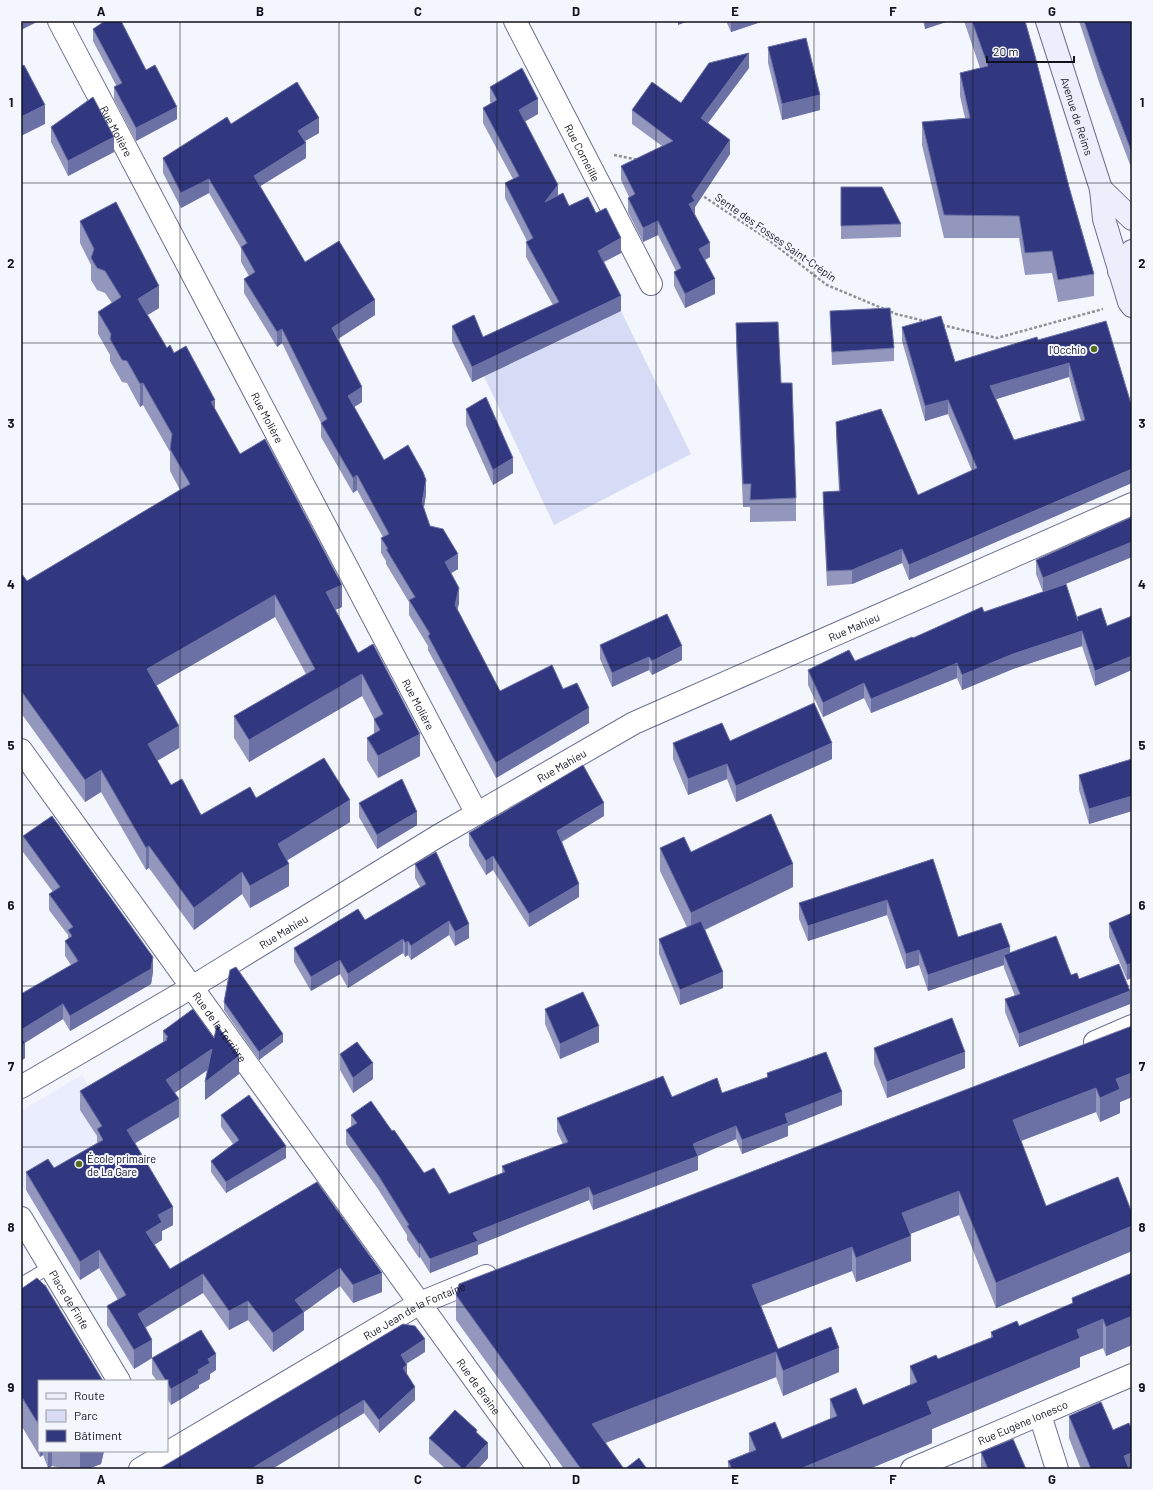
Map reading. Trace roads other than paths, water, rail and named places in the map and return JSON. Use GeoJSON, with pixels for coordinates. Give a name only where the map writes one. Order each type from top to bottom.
{"type":"FeatureCollection","features":[{"type":"Feature","properties":{"kind":"main road","name":"Avenue de Reims"},"geometry":{"type":"LineString","coordinates":[[1047,21],[1101,189],[1104,219],[1130,304]]}},
{"type":"Feature","properties":{"kind":"main road","name":"Avenue de Reims"},"geometry":{"type":"LineString","coordinates":[[1101,189],[1132,218]]}},
{"type":"Feature","properties":{"kind":"main road"},"geometry":{"type":"LineString","coordinates":[[1119,271],[1132,251]]}},
{"type":"Feature","properties":{"kind":"street","name":"Rue Molière"},"geometry":{"type":"LineString","coordinates":[[59,21],[477,814]]}},
{"type":"Feature","properties":{"kind":"street","name":"Rue Corneille"},"geometry":{"type":"LineString","coordinates":[[516,21],[651,284]]}},
{"type":"Feature","properties":{"kind":"street","name":"Rue Mahieu"},"geometry":{"type":"LineString","coordinates":[[21,1087],[192,987],[477,814],[634,723],[1132,504]]}},
{"type":"Feature","properties":{"kind":"street","name":"Rue de la Terrière"},"geometry":{"type":"LineString","coordinates":[[21,750],[420,1303]]}},
{"type":"Feature","properties":{"kind":"street"},"geometry":{"type":"LineString","coordinates":[[1080,1048],[1132,1026]]}},
{"type":"Feature","properties":{"kind":"street","name":"Place de Finfe"},"geometry":{"type":"LineString","coordinates":[[21,1218],[118,1380]]}},
{"type":"Feature","properties":{"kind":"street","name":"Rue Jean de la Fontaine"},"geometry":{"type":"LineString","coordinates":[[168,1450],[420,1303],[506,1268]]}},
{"type":"Feature","properties":{"kind":"street","name":"Rue de Braine"},"geometry":{"type":"LineString","coordinates":[[420,1303],[539,1469]]}},
{"type":"Feature","properties":{"kind":"street","name":"Rue Eugène Ionesco"},"geometry":{"type":"LineString","coordinates":[[912,1469],[1132,1375]]}},
{"type":"Feature","properties":{"kind":"street"},"geometry":{"type":"LineString","coordinates":[[1040,1415],[1057,1469]]}},
{"type":"Feature","properties":{"kind":"street","name":"Rue Jean de la Fontaine"},"geometry":{"type":"LineString","coordinates":[[140,1469],[162,1453]]}},
{"type":"Feature","properties":{"kind":"lane"},"geometry":{"type":"LineString","coordinates":[[21,1284],[50,1267]]}},
{"type":"Feature","properties":{"kind":"place","name":"l'Occhio"},"geometry":{"type":"Point","coordinates":[1094,349]}},
{"type":"Feature","properties":{"kind":"place","name":"École primaire de La Gare"},"geometry":{"type":"Point","coordinates":[79,1164]}}]}
